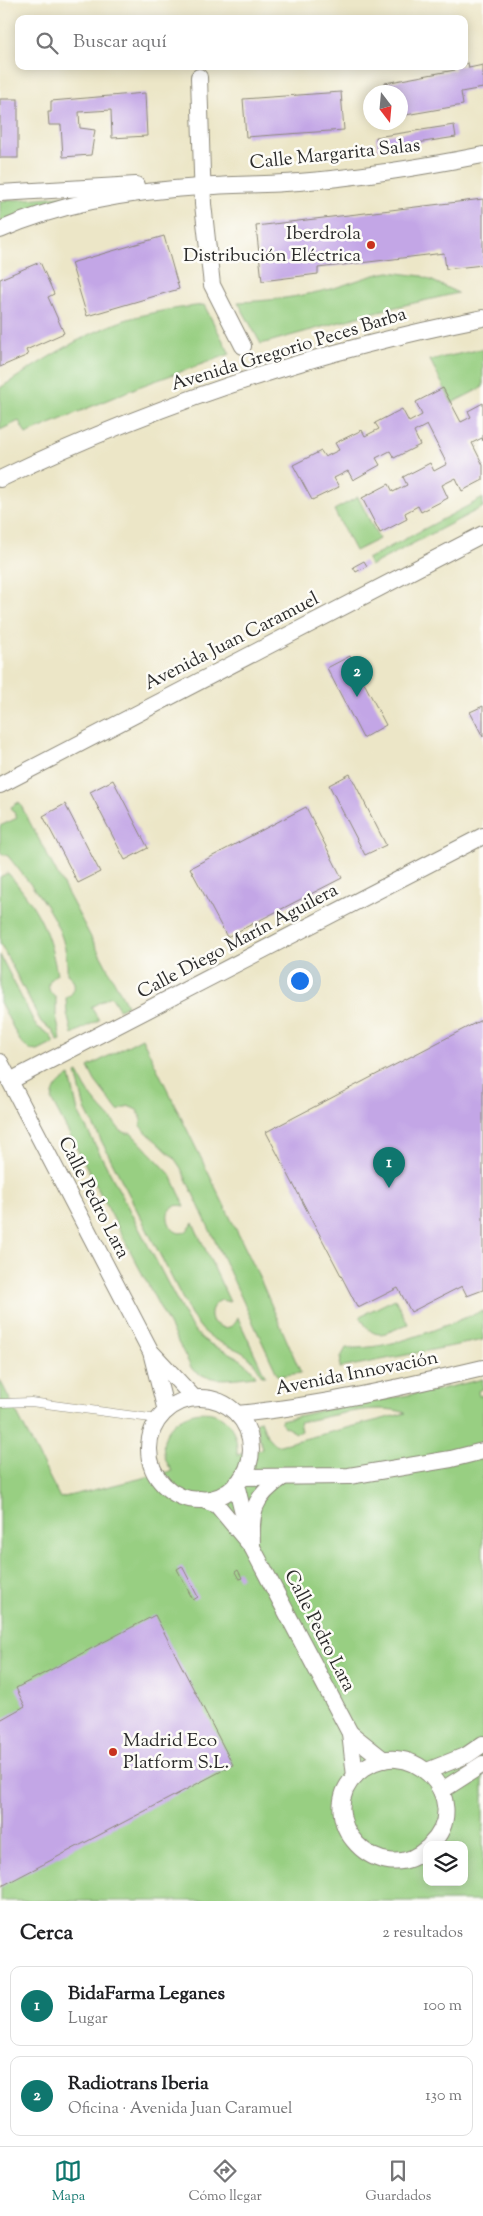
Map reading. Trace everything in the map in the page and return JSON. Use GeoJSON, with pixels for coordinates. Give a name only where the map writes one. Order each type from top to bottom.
{"type":"FeatureCollection","features":[{"type":"Feature","properties":{"kind":"street"},"geometry":{"type":"LineString","coordinates":[[198,78],[196,187],[212,285],[243,346]]}},
{"type":"Feature","properties":{"kind":"street","name":"Calle Margarita Salas"},"geometry":{"type":"LineString","coordinates":[[0,230],[36,216],[65,208],[124,196],[196,187],[299,182],[370,175],[483,155]]}},
{"type":"Feature","properties":{"kind":"street","name":"Calle Margarita Salas"},"geometry":{"type":"LineString","coordinates":[[0,193],[156,184],[196,187]]}},
{"type":"Feature","properties":{"kind":"street","name":"Avenida Gregorio Peces Barba"},"geometry":{"type":"LineString","coordinates":[[0,477],[134,421],[248,380],[396,337],[483,318]]}},
{"type":"Feature","properties":{"kind":"street","name":"Avenida Juan Caramuel"},"geometry":{"type":"LineString","coordinates":[[0,785],[483,534]]}},
{"type":"Feature","properties":{"kind":"street","name":"Calle Diego Marín Aguilera"},"geometry":{"type":"LineString","coordinates":[[10,1081],[483,836]]}},
{"type":"Feature","properties":{"kind":"street","name":"Calle Pedro Lara"},"geometry":{"type":"LineString","coordinates":[[0,1062],[151,1352],[194,1398]]}},
{"type":"Feature","properties":{"kind":"street","name":"Calle Pedro Lara"},"geometry":{"type":"LineString","coordinates":[[151,1352],[162,1415]]}},
{"type":"Feature","properties":{"kind":"street","name":"Avenida Innovación"},"geometry":{"type":"LineString","coordinates":[[237,1414],[274,1410],[430,1381],[483,1368]]}},
{"type":"Feature","properties":{"kind":"street"},"geometry":{"type":"LineString","coordinates":[[194,1398],[217,1401],[225,1404],[237,1414],[244,1423],[251,1445],[247,1468],[239,1481],[220,1496],[200,1500],[180,1496],[163,1484],[149,1458],[148,1447],[150,1437],[162,1415],[178,1402],[194,1398]]}},
{"type":"Feature","properties":{"kind":"street"},"geometry":{"type":"LineString","coordinates":[[239,1481],[283,1477],[349,1476],[413,1466],[483,1451]]}},
{"type":"Feature","properties":{"kind":"street"},"geometry":{"type":"LineString","coordinates":[[252,1547],[251,1522],[256,1502],[265,1489],[283,1477]]}},
{"type":"Feature","properties":{"kind":"street","name":"Calle Pedro Lara"},"geometry":{"type":"LineString","coordinates":[[239,1481],[252,1547]]}},
{"type":"Feature","properties":{"kind":"street","name":"Calle Pedro Lara"},"geometry":{"type":"LineString","coordinates":[[200,1500],[217,1504],[252,1547],[350,1733],[355,1776]]}},
{"type":"Feature","properties":{"kind":"street","name":"Calle Pedro Lara"},"geometry":{"type":"LineString","coordinates":[[350,1733],[384,1760]]}},
{"type":"Feature","properties":{"kind":"street"},"geometry":{"type":"LineString","coordinates":[[427,1771],[467,1755],[483,1744]]}},
{"type":"Feature","properties":{"kind":"street"},"geometry":{"type":"LineString","coordinates":[[423,1851],[407,1859],[390,1861],[373,1857],[358,1848],[348,1834],[343,1819],[342,1804],[346,1789],[355,1776],[367,1766],[384,1760],[404,1760],[416,1764],[427,1771],[442,1792],[445,1808],[442,1825],[432,1841]]}},
{"type":"Feature","properties":{"kind":"street"},"geometry":{"type":"LineString","coordinates":[[442,1792],[483,1764]]}},
{"type":"Feature","properties":{"kind":"lane"},"geometry":{"type":"LineString","coordinates":[[0,1403],[31,1402],[162,1415]]}},
{"type":"Feature","properties":{"kind":"green space"},"geometry":{"type":"Polygon","coordinates":[[[87,194],[0,222],[0,201],[87,194]]]}},
{"type":"Feature","properties":{"kind":"green space"},"geometry":{"type":"Polygon","coordinates":[[[389,272],[422,276],[458,293],[383,310],[261,344],[238,302],[273,300],[307,294],[389,272]]]}},
{"type":"Feature","properties":{"kind":"green space"},"geometry":{"type":"Polygon","coordinates":[[[204,305],[230,354],[138,387],[26,434],[19,421],[0,430],[0,388],[45,359],[92,333],[125,320],[164,311],[204,305]]]}},
{"type":"Feature","properties":{"kind":"green space"},"geometry":{"type":"Polygon","coordinates":[[[483,349],[483,387],[452,403],[430,360],[483,349]]]}},
{"type":"Feature","properties":{"kind":"green space"},"geometry":{"type":"Polygon","coordinates":[[[358,497],[379,539],[355,551],[334,510],[358,497]]]}},
{"type":"Feature","properties":{"kind":"green space"},"geometry":{"type":"Polygon","coordinates":[[[483,498],[483,507],[370,566],[367,559],[483,498]]]}},
{"type":"Feature","properties":{"kind":"green space"},"geometry":{"type":"Polygon","coordinates":[[[19,802],[127,1005],[119,1009],[111,996],[91,1007],[99,1020],[72,1034],[66,998],[74,990],[74,983],[67,974],[63,940],[49,910],[29,882],[8,856],[0,853],[0,826],[17,818],[11,807],[19,802]]]}},
{"type":"Feature","properties":{"kind":"green space"},"geometry":{"type":"Polygon","coordinates":[[[8,873],[34,908],[50,943],[57,974],[49,982],[49,989],[56,998],[56,1015],[61,1040],[58,1041],[53,1031],[41,1022],[0,943],[0,877],[8,873]]]}},
{"type":"Feature","properties":{"kind":"green space"},"geometry":{"type":"Polygon","coordinates":[[[0,955],[36,1026],[50,1035],[54,1043],[38,1051],[30,1050],[20,1041],[0,1002],[0,955]]]}},
{"type":"Feature","properties":{"kind":"green space"},"geometry":{"type":"Polygon","coordinates":[[[142,1038],[257,1272],[301,1373],[278,1376],[181,1168],[174,1158],[140,1126],[142,1120],[137,1110],[128,1106],[118,1111],[95,1081],[88,1067],[142,1038]]]}},
{"type":"Feature","properties":{"kind":"green space"},"geometry":{"type":"Polygon","coordinates":[[[78,1072],[89,1093],[118,1128],[124,1133],[131,1133],[171,1175],[185,1206],[175,1206],[169,1210],[170,1224],[179,1233],[186,1231],[193,1223],[230,1302],[221,1300],[215,1304],[211,1312],[213,1322],[227,1328],[233,1325],[238,1318],[265,1376],[262,1376],[250,1358],[205,1332],[191,1315],[85,1109],[76,1073],[78,1072]]]}},
{"type":"Feature","properties":{"kind":"green space"},"geometry":{"type":"Polygon","coordinates":[[[70,1076],[78,1112],[186,1318],[201,1338],[211,1345],[239,1358],[251,1368],[256,1376],[222,1379],[207,1377],[192,1369],[52,1101],[57,1086],[70,1076]]]}},
{"type":"Feature","properties":{"kind":"green space"},"geometry":{"type":"Polygon","coordinates":[[[395,1299],[408,1324],[380,1334],[370,1330],[360,1316],[395,1299]]]}},
{"type":"Feature","properties":{"kind":"green space"},"geometry":{"type":"Polygon","coordinates":[[[483,1311],[483,1340],[340,1368],[341,1357],[346,1348],[364,1348],[399,1341],[483,1311]]]}},
{"type":"Feature","properties":{"kind":"green space"},"geometry":{"type":"Polygon","coordinates":[[[483,1379],[483,1389],[478,1391],[479,1396],[483,1395],[483,1901],[0,1901],[0,1380],[60,1498],[172,1471],[164,1451],[166,1434],[176,1422],[191,1414],[207,1412],[223,1418],[233,1432],[237,1455],[262,1449],[256,1422],[261,1421],[267,1436],[276,1446],[406,1413],[380,1409],[353,1412],[299,1422],[301,1431],[296,1433],[284,1426],[281,1420],[323,1410],[437,1390],[483,1379]]]}},
{"type":"Feature","properties":{"kind":"building"},"geometry":{"type":"Polygon","coordinates":[[[468,63],[469,68],[483,65],[483,88],[461,92],[463,105],[408,115],[408,85],[385,85],[385,83],[455,70],[468,70],[468,63]]]}},
{"type":"Feature","properties":{"kind":"building"},"geometry":{"type":"Polygon","coordinates":[[[341,92],[344,130],[246,137],[243,99],[341,92]]]}},
{"type":"Feature","properties":{"kind":"building"},"geometry":{"type":"Polygon","coordinates":[[[145,93],[147,136],[112,138],[111,110],[79,112],[80,128],[95,130],[91,155],[63,157],[61,125],[49,125],[48,112],[51,112],[51,101],[145,93]]]}},
{"type":"Feature","properties":{"kind":"building"},"geometry":{"type":"Polygon","coordinates":[[[0,99],[18,99],[18,158],[0,158],[0,99]]]}},
{"type":"Feature","properties":{"kind":"building"},"geometry":{"type":"Polygon","coordinates":[[[454,125],[456,137],[378,149],[376,137],[454,125]]]}},
{"type":"Feature","properties":{"kind":"building","name":"Iberdrola Distribución Eléctrica"},"geometry":{"type":"Polygon","coordinates":[[[483,199],[483,265],[446,269],[444,253],[318,268],[318,274],[262,281],[256,226],[483,199]]]}},
{"type":"Feature","properties":{"kind":"building"},"geometry":{"type":"Polygon","coordinates":[[[164,236],[179,289],[87,316],[71,263],[164,236]]]}},
{"type":"Feature","properties":{"kind":"building"},"geometry":{"type":"Polygon","coordinates":[[[40,262],[54,294],[48,297],[64,333],[26,350],[28,355],[0,367],[0,279],[40,262]]]}},
{"type":"Feature","properties":{"kind":"building"},"geometry":{"type":"Polygon","coordinates":[[[443,388],[461,422],[471,417],[468,411],[483,403],[483,441],[482,438],[472,443],[483,465],[483,480],[462,491],[456,478],[442,485],[448,498],[421,512],[418,506],[405,513],[407,519],[380,533],[362,498],[389,484],[393,492],[407,485],[403,477],[430,463],[434,471],[447,464],[427,425],[414,432],[420,445],[394,458],[390,451],[376,458],[380,465],[353,480],[348,471],[334,478],[339,487],[312,500],[293,465],[321,451],[325,457],[339,450],[335,443],[362,430],[365,436],[379,429],[375,423],[402,409],[409,422],[422,415],[416,402],[443,388]]]}},
{"type":"Feature","properties":{"kind":"building"},"geometry":{"type":"Polygon","coordinates":[[[364,561],[367,566],[356,572],[353,567],[364,561]]]}},
{"type":"Feature","properties":{"kind":"building"},"geometry":{"type":"Polygon","coordinates":[[[350,656],[386,725],[363,738],[327,668],[350,656]]]}},
{"type":"Feature","properties":{"kind":"building"},"geometry":{"type":"Polygon","coordinates":[[[483,706],[483,737],[470,712],[483,706]]]}},
{"type":"Feature","properties":{"kind":"building"},"geometry":{"type":"Polygon","coordinates":[[[350,774],[386,845],[365,855],[329,785],[350,774]]]}},
{"type":"Feature","properties":{"kind":"building"},"geometry":{"type":"Polygon","coordinates":[[[113,780],[148,848],[125,860],[90,792],[113,780]]]}},
{"type":"Feature","properties":{"kind":"building"},"geometry":{"type":"Polygon","coordinates":[[[65,804],[100,872],[78,883],[43,816],[65,804]]]}},
{"type":"Feature","properties":{"kind":"building"},"geometry":{"type":"Polygon","coordinates":[[[306,807],[342,878],[227,937],[190,868],[306,807]]]}},
{"type":"Feature","properties":{"kind":"building"},"geometry":{"type":"Polygon","coordinates":[[[483,1019],[483,1290],[467,1296],[462,1286],[411,1312],[398,1288],[358,1308],[266,1132],[483,1019]]]}},
{"type":"Feature","properties":{"kind":"building"},"geometry":{"type":"Polygon","coordinates":[[[182,1566],[198,1597],[193,1600],[177,1569],[182,1566]]]}},
{"type":"Feature","properties":{"kind":"building"},"geometry":{"type":"Polygon","coordinates":[[[238,1570],[242,1578],[239,1579],[235,1572],[238,1570]]]}},
{"type":"Feature","properties":{"kind":"building","name":"Madrid Eco Platform S.L."},"geometry":{"type":"Polygon","coordinates":[[[155,1615],[233,1765],[0,1887],[0,1720],[25,1706],[16,1688],[155,1615]]]}},
{"type":"Feature","properties":{"kind":"place","name":"Iberdrola Distribución Eléctrica"},"geometry":{"type":"Point","coordinates":[371,245]}},
{"type":"Feature","properties":{"kind":"place","name":"Radiotrans Iberia"},"geometry":{"type":"Point","coordinates":[357,697]}},
{"type":"Feature","properties":{"kind":"place","name":"BidaFarma Leganes"},"geometry":{"type":"Point","coordinates":[389,1188]}},
{"type":"Feature","properties":{"kind":"place","name":"Madrid Eco Platform S.L."},"geometry":{"type":"Point","coordinates":[113,1752]}}]}
